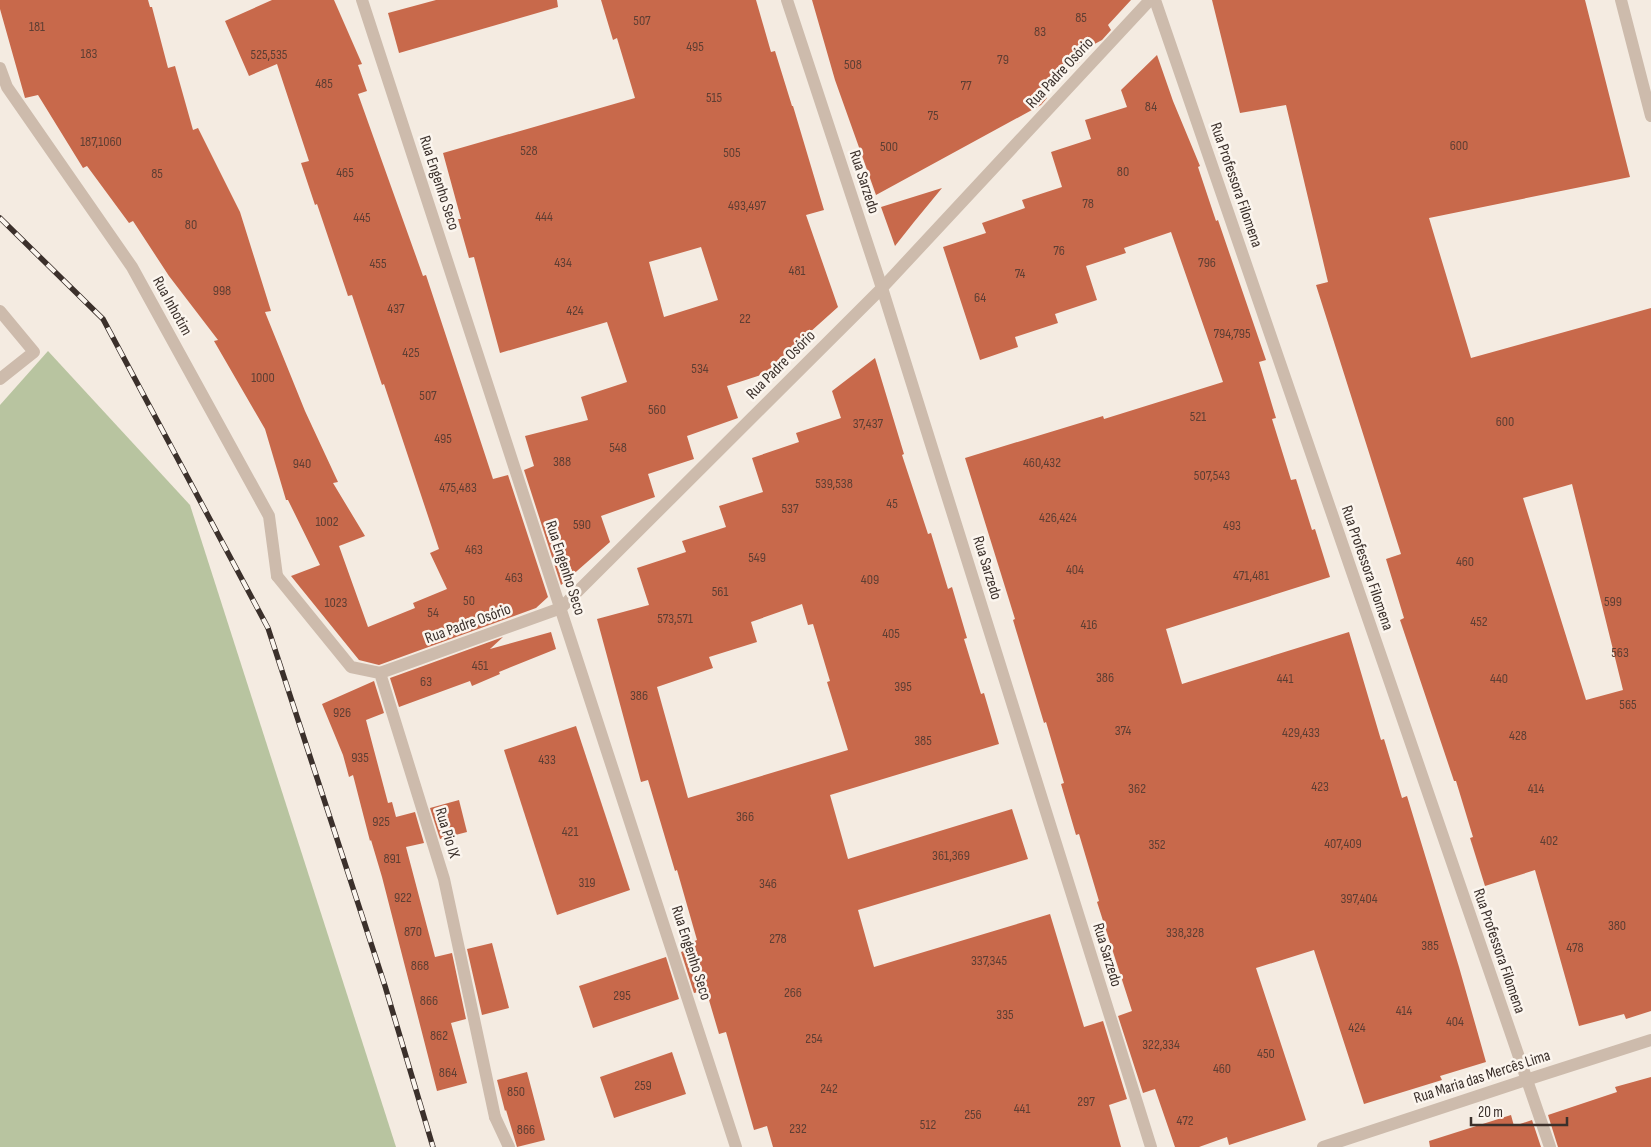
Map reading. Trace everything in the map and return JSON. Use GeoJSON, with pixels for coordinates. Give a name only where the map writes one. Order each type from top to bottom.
{"type":"FeatureCollection","features":[{"type":"Feature","properties":{"kind":"street","name":"Rua Engenho Seco"},"geometry":{"type":"LineString","coordinates":[[362,0],[736,1147]]}},
{"type":"Feature","properties":{"kind":"street","name":"Rua Sarzedo"},"geometry":{"type":"LineString","coordinates":[[787,0],[882,288],[1150,1147]]}},
{"type":"Feature","properties":{"kind":"street","name":"Rua Padre Osório"},"geometry":{"type":"LineString","coordinates":[[380,673],[561,608],[882,288],[1150,0]]}},
{"type":"Feature","properties":{"kind":"street","name":"Rua Professora Filomena"},"geometry":{"type":"LineString","coordinates":[[1155,0],[1550,1147]]}},
{"type":"Feature","properties":{"kind":"street"},"geometry":{"type":"LineString","coordinates":[[1621,0],[1651,116]]}},
{"type":"Feature","properties":{"kind":"street","name":"Rua Inhotim"},"geometry":{"type":"LineString","coordinates":[[0,68],[7,87],[132,267],[265,508],[269,516],[277,576],[351,667],[380,673]]}},
{"type":"Feature","properties":{"kind":"street"},"geometry":{"type":"LineString","coordinates":[[0,311],[34,352],[0,379]]}},
{"type":"Feature","properties":{"kind":"street","name":"Rua Pio IX"},"geometry":{"type":"LineString","coordinates":[[380,673],[444,879],[495,1117],[509,1147]]}},
{"type":"Feature","properties":{"kind":"street","name":"Rua Maria das Mercês Lima"},"geometry":{"type":"LineString","coordinates":[[1324,1147],[1651,1040]]}},
{"type":"Feature","properties":{"kind":"green space"},"geometry":{"type":"Polygon","coordinates":[[[48,351],[190,505],[396,1147],[0,1147],[0,405],[48,351]]]}},
{"type":"Feature","properties":{"kind":"building"},"geometry":{"type":"Polygon","coordinates":[[[0,0],[148,0],[150,7],[152,7],[168,68],[175,66],[193,130],[198,128],[240,212],[271,311],[265,312],[305,411],[338,482],[333,483],[365,536],[339,546],[368,627],[415,608],[413,603],[447,589],[430,553],[439,549],[352,295],[348,296],[317,204],[315,205],[301,163],[309,161],[277,64],[249,76],[225,21],[272,0],[334,0],[362,64],[358,65],[367,91],[358,94],[423,276],[426,275],[493,479],[508,475],[548,597],[536,608],[379,665],[359,660],[291,576],[320,565],[288,500],[286,500],[265,429],[214,341],[218,340],[169,276],[133,221],[129,223],[87,166],[83,168],[38,95],[25,98],[0,9],[0,0]]]}},
{"type":"Feature","properties":{"kind":"building"},"geometry":{"type":"Polygon","coordinates":[[[436,0],[557,0],[558,7],[399,53],[388,13],[436,0]]]}},
{"type":"Feature","properties":{"kind":"building"},"geometry":{"type":"Polygon","coordinates":[[[601,0],[756,0],[771,52],[775,51],[793,106],[824,210],[806,215],[838,307],[780,359],[783,368],[727,386],[738,418],[687,436],[694,459],[648,474],[655,497],[601,516],[610,542],[561,585],[524,470],[534,466],[525,436],[588,420],[581,397],[627,382],[607,322],[500,353],[474,257],[469,258],[458,219],[461,219],[443,153],[635,98],[617,38],[613,40],[601,0]],[[701,247],[649,262],[664,317],[718,300],[701,247]]]}},
{"type":"Feature","properties":{"kind":"building"},"geometry":{"type":"Polygon","coordinates":[[[812,0],[1131,0],[1108,25],[1111,30],[1102,40],[1076,54],[1080,62],[1040,85],[1047,98],[1041,105],[876,195],[835,80],[812,0]]]}},
{"type":"Feature","properties":{"kind":"building"},"geometry":{"type":"Polygon","coordinates":[[[1212,0],[1585,0],[1630,177],[1429,218],[1471,358],[1651,308],[1651,1011],[1626,1019],[1624,1014],[1579,1026],[1535,870],[1485,886],[1470,838],[1473,837],[1456,781],[1454,781],[1400,620],[1404,618],[1386,559],[1401,554],[1316,285],[1328,282],[1286,105],[1240,113],[1212,0]],[[1572,484],[1523,498],[1586,700],[1623,690],[1572,484]]]}},
{"type":"Feature","properties":{"kind":"building"},"geometry":{"type":"Polygon","coordinates":[[[1157,55],[1173,101],[1200,166],[1198,167],[1216,221],[1218,220],[1266,360],[1259,362],[1276,418],[1272,419],[1291,480],[1296,479],[1312,530],[1315,529],[1330,577],[1166,629],[1182,684],[1349,632],[1381,740],[1384,739],[1402,798],[1407,796],[1486,1062],[1440,1076],[1442,1080],[1364,1104],[1314,950],[1256,968],[1306,1120],[1229,1145],[1227,1137],[1199,1147],[1175,1147],[1155,1089],[1143,1093],[1118,1016],[1132,1011],[1097,902],[1099,901],[1079,834],[1076,835],[1061,784],[1064,783],[1046,722],[1044,723],[1013,620],[1015,619],[965,458],[1103,416],[1104,419],[1223,382],[1171,232],[1124,248],[1126,253],[1086,266],[1097,300],[1055,314],[1058,323],[1015,337],[1018,347],[980,360],[943,247],[986,233],[982,223],[1025,208],[1022,200],[1062,187],[1051,152],[1091,139],[1085,120],[1127,107],[1121,90],[1157,55]]]}},
{"type":"Feature","properties":{"kind":"building"},"geometry":{"type":"Polygon","coordinates":[[[942,188],[914,222],[895,246],[881,207],[942,188]]]}},
{"type":"Feature","properties":{"kind":"building"},"geometry":{"type":"Polygon","coordinates":[[[875,358],[904,454],[902,455],[928,534],[931,533],[948,589],[952,587],[967,638],[964,639],[981,694],[984,693],[999,744],[830,795],[848,859],[1012,809],[1028,859],[858,910],[874,967],[1050,914],[1084,1027],[1103,1021],[1127,1099],[1109,1105],[1121,1147],[773,1147],[767,1126],[754,1130],[726,1032],[719,1034],[706,990],[694,993],[681,952],[694,948],[692,942],[697,940],[648,780],[641,782],[597,619],[649,605],[637,568],[686,552],[682,541],[726,527],[719,506],[763,492],[752,458],[799,442],[796,433],[841,418],[832,391],[875,358]],[[802,604],[751,622],[757,642],[709,657],[713,668],[657,687],[688,798],[848,750],[827,682],[830,681],[813,624],[808,625],[802,604]]]}},
{"type":"Feature","properties":{"kind":"building"},"geometry":{"type":"Polygon","coordinates":[[[551,632],[556,649],[499,672],[500,674],[472,686],[470,681],[399,707],[390,678],[503,637],[490,649],[551,632]]]}},
{"type":"Feature","properties":{"kind":"building"},"geometry":{"type":"Polygon","coordinates":[[[374,681],[384,713],[366,720],[388,803],[392,802],[396,817],[415,812],[424,843],[406,847],[435,957],[452,953],[466,1019],[451,1023],[467,1083],[437,1091],[382,877],[370,841],[353,775],[349,777],[343,755],[322,704],[374,681]]]}},
{"type":"Feature","properties":{"kind":"building"},"geometry":{"type":"Polygon","coordinates":[[[576,726],[630,890],[557,915],[504,750],[576,726]]]}},
{"type":"Feature","properties":{"kind":"building"},"geometry":{"type":"Polygon","coordinates":[[[459,800],[467,832],[440,839],[430,808],[459,800]]]}},
{"type":"Feature","properties":{"kind":"building"},"geometry":{"type":"Polygon","coordinates":[[[492,943],[509,1008],[482,1015],[467,949],[492,943]]]}},
{"type":"Feature","properties":{"kind":"building"},"geometry":{"type":"Polygon","coordinates":[[[666,957],[679,999],[593,1028],[579,986],[666,957]]]}},
{"type":"Feature","properties":{"kind":"building"},"geometry":{"type":"Polygon","coordinates":[[[672,1052],[686,1094],[614,1118],[600,1077],[672,1052]]]}},
{"type":"Feature","properties":{"kind":"building"},"geometry":{"type":"Polygon","coordinates":[[[527,1072],[545,1140],[517,1147],[497,1080],[527,1072]]]}},
{"type":"Feature","properties":{"kind":"building"},"geometry":{"type":"Polygon","coordinates":[[[1651,1077],[1651,1147],[1558,1147],[1548,1115],[1617,1092],[1615,1087],[1651,1077]]]}},
{"type":"Feature","properties":{"kind":"building"},"geometry":{"type":"Polygon","coordinates":[[[1511,1115],[1514,1126],[1532,1120],[1541,1147],[1430,1147],[1429,1141],[1511,1115]]]}},
{"type":"Feature","properties":{"kind":"railway"},"geometry":{"type":"LineString","coordinates":[[0,218],[103,319],[268,628],[385,986],[433,1147]]}}]}
